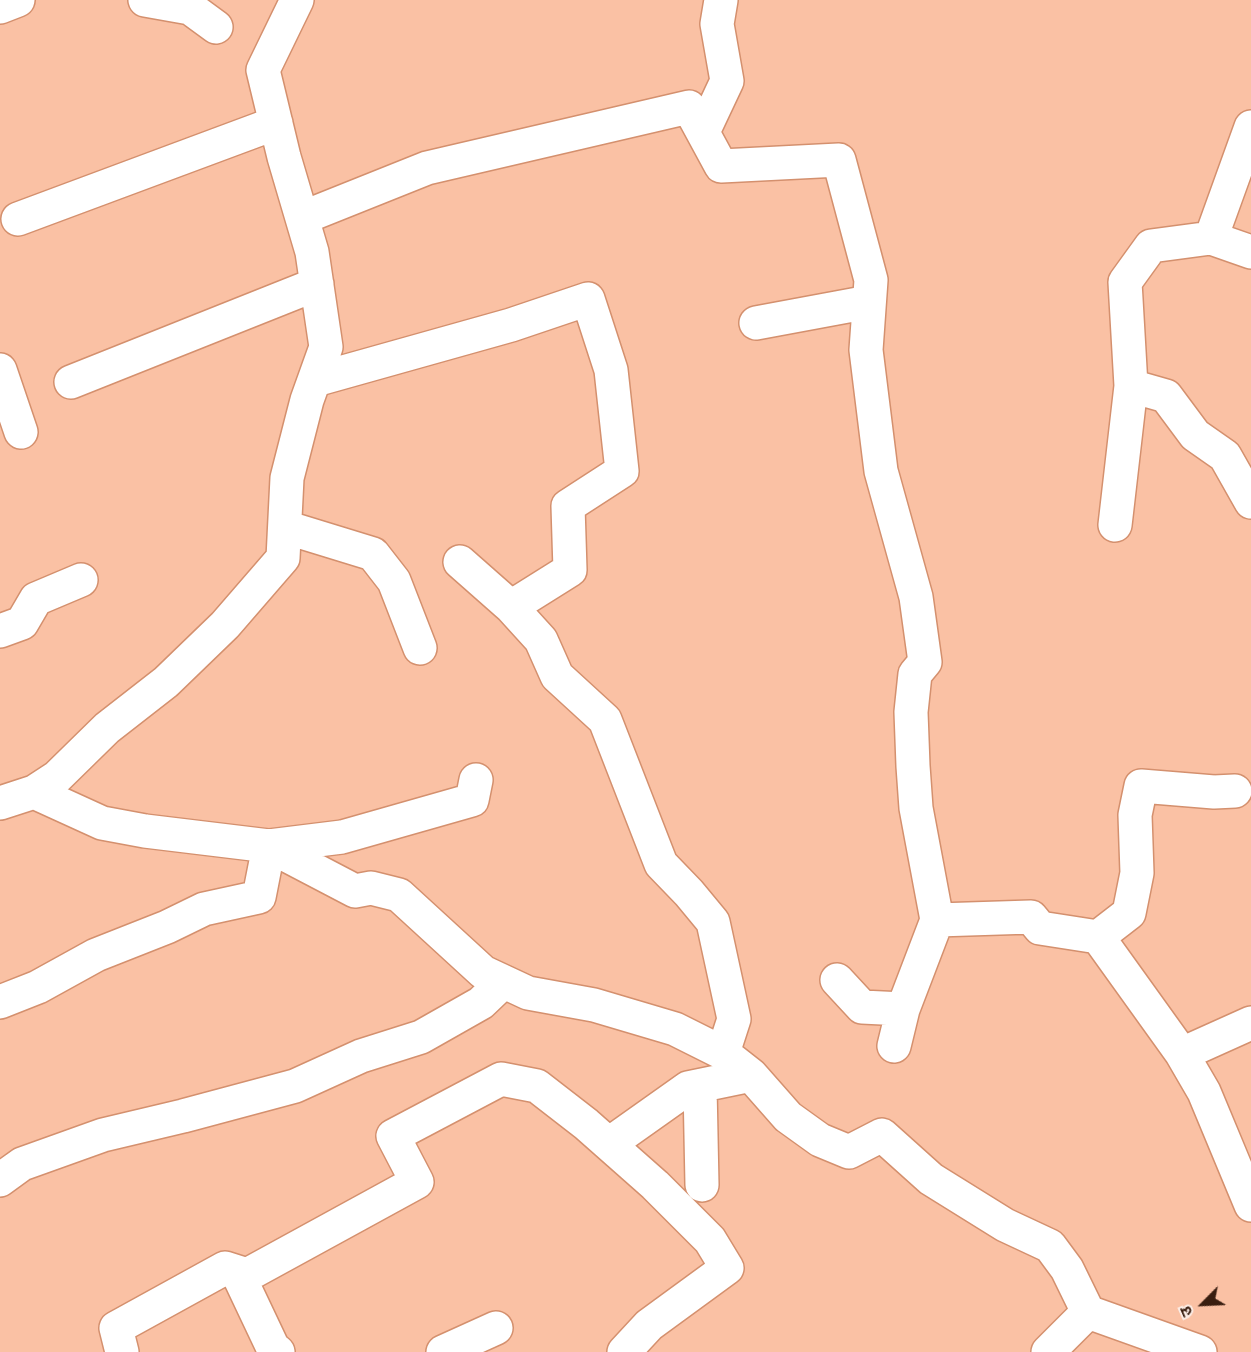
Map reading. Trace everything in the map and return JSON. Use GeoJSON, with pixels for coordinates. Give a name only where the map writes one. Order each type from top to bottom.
{"type":"FeatureCollection","features":[{"type":"Feature","properties":{"kind":"street"},"geometry":{"type":"LineString","coordinates":[[0,7],[18,0]]}},
{"type":"Feature","properties":{"kind":"street"},"geometry":{"type":"LineString","coordinates":[[145,0],[190,8],[216,27]]}},
{"type":"Feature","properties":{"kind":"street"},"geometry":{"type":"LineString","coordinates":[[0,803],[34,792],[57,777],[106,728],[166,682],[225,626],[284,558],[287,478],[326,347],[312,252],[263,70],[297,0]]}},
{"type":"Feature","properties":{"kind":"street"},"geometry":{"type":"LineString","coordinates":[[703,132],[727,81],[717,24],[721,0]]}},
{"type":"Feature","properties":{"kind":"street"},"geometry":{"type":"LineString","coordinates":[[302,218],[427,168],[689,107],[721,166],[839,160],[871,280],[866,350],[881,471],[916,597],[925,662],[915,674],[911,711],[913,766],[916,808],[937,920],[903,1009],[894,1046]]}},
{"type":"Feature","properties":{"kind":"street"},"geometry":{"type":"LineString","coordinates":[[18,219],[276,123]]}},
{"type":"Feature","properties":{"kind":"street"},"geometry":{"type":"LineString","coordinates":[[1211,238],[1251,127]]}},
{"type":"Feature","properties":{"kind":"street"},"geometry":{"type":"LineString","coordinates":[[1114,525],[1131,386],[1125,282],[1151,246],[1211,238],[1251,252]]}},
{"type":"Feature","properties":{"kind":"street"},"geometry":{"type":"LineString","coordinates":[[71,382],[317,284]]}},
{"type":"Feature","properties":{"kind":"street"},"geometry":{"type":"LineString","coordinates":[[315,380],[512,325],[588,299],[611,370],[622,471],[568,506],[570,570],[511,607]]}},
{"type":"Feature","properties":{"kind":"street"},"geometry":{"type":"LineString","coordinates":[[756,323],[869,302]]}},
{"type":"Feature","properties":{"kind":"street"},"geometry":{"type":"LineString","coordinates":[[0,370],[21,432]]}},
{"type":"Feature","properties":{"kind":"street"},"geometry":{"type":"LineString","coordinates":[[1131,386],[1166,396],[1195,435],[1225,456],[1251,502]]}},
{"type":"Feature","properties":{"kind":"street"},"geometry":{"type":"LineString","coordinates":[[285,527],[373,554],[394,581],[420,648]]}},
{"type":"Feature","properties":{"kind":"street"},"geometry":{"type":"LineString","coordinates":[[460,561],[511,607],[541,640],[557,676],[605,720],[661,864],[713,922],[734,1019],[723,1053]]}},
{"type":"Feature","properties":{"kind":"street"},"geometry":{"type":"LineString","coordinates":[[0,631],[22,623],[36,599],[81,580]]}},
{"type":"Feature","properties":{"kind":"street"},"geometry":{"type":"LineString","coordinates":[[34,792],[102,823],[145,831],[269,846],[342,837],[472,800],[476,780]]}},
{"type":"Feature","properties":{"kind":"street"},"geometry":{"type":"LineString","coordinates":[[1098,937],[1129,913],[1137,873],[1135,815],[1141,786],[1214,792],[1234,791]]}},
{"type":"Feature","properties":{"kind":"street"},"geometry":{"type":"LineString","coordinates":[[269,846],[355,891],[371,888],[399,895],[483,972],[503,982],[528,993],[594,1005],[675,1029],[723,1053],[751,1075],[788,1117],[820,1140],[849,1152],[882,1135],[931,1179],[1005,1225],[1050,1246],[1067,1269],[1088,1312],[1200,1352]]}},
{"type":"Feature","properties":{"kind":"street"},"geometry":{"type":"LineString","coordinates":[[0,1002],[38,987],[96,955],[167,927],[204,909],[259,897],[269,846]]}},
{"type":"Feature","properties":{"kind":"street"},"geometry":{"type":"LineString","coordinates":[[937,920],[1031,917],[1040,928],[1098,937],[1182,1054],[1251,1023]]}},
{"type":"Feature","properties":{"kind":"street"},"geometry":{"type":"LineString","coordinates":[[837,980],[862,1007],[903,1009]]}},
{"type":"Feature","properties":{"kind":"street"},"geometry":{"type":"LineString","coordinates":[[0,1180],[22,1164],[103,1135],[296,1086],[361,1056],[421,1037],[481,1003],[503,982]]}},
{"type":"Feature","properties":{"kind":"street"},"geometry":{"type":"LineString","coordinates":[[1179,1049],[1204,1092],[1244,1171],[1251,1205]]}},
{"type":"Feature","properties":{"kind":"street"},"geometry":{"type":"LineString","coordinates":[[609,1144],[688,1089],[751,1075]]}},
{"type":"Feature","properties":{"kind":"street"},"geometry":{"type":"LineString","coordinates":[[122,1352],[116,1328],[225,1268],[247,1275],[417,1182],[393,1136],[501,1079],[537,1086],[609,1144],[655,1185],[710,1240],[727,1268],[649,1325],[624,1352]]}},
{"type":"Feature","properties":{"kind":"street"},"geometry":{"type":"LineString","coordinates":[[700,1086],[702,1185]]}},
{"type":"Feature","properties":{"kind":"street"},"geometry":{"type":"LineString","coordinates":[[237,1272],[273,1348],[278,1352]]}},
{"type":"Feature","properties":{"kind":"street"},"geometry":{"type":"LineString","coordinates":[[1048,1352],[1088,1312]]}},
{"type":"Feature","properties":{"kind":"street"},"geometry":{"type":"LineString","coordinates":[[443,1352],[496,1328]]}}]}
